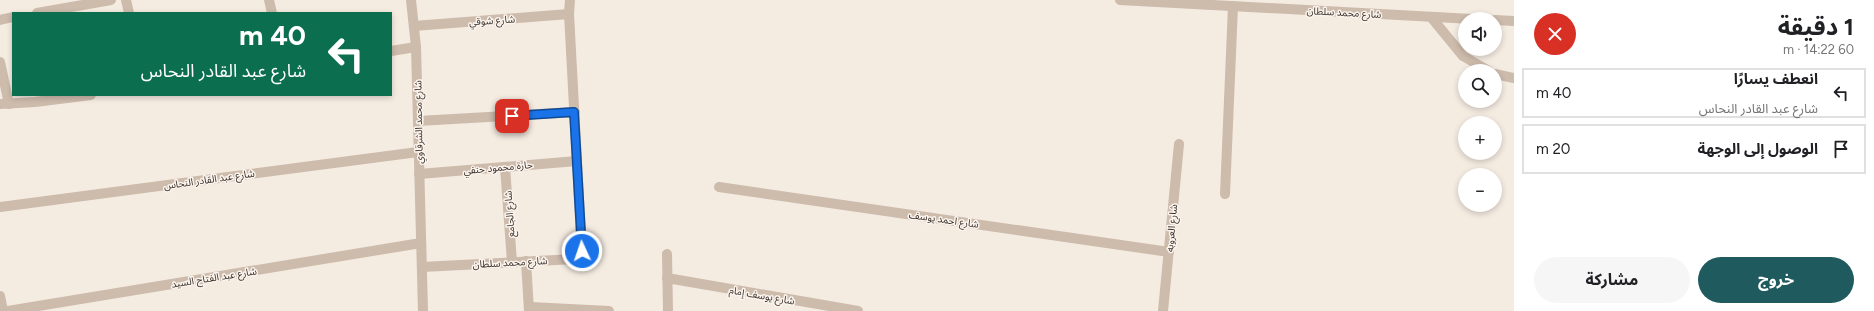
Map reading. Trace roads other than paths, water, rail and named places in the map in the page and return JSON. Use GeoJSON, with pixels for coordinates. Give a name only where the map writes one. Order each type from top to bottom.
{"type":"FeatureCollection","features":[{"type":"Feature","properties":{"kind":"street"},"geometry":{"type":"LineString","coordinates":[[43,12],[111,0]]}},
{"type":"Feature","properties":{"kind":"street"},"geometry":{"type":"LineString","coordinates":[[126,0],[128,12]]}},
{"type":"Feature","properties":{"kind":"street"},"geometry":{"type":"LineString","coordinates":[[269,0],[272,12]]}},
{"type":"Feature","properties":{"kind":"street","name":"شارع محمد الشرقاوي"},"geometry":{"type":"LineString","coordinates":[[411,0],[416,47],[423,311]]}},
{"type":"Feature","properties":{"kind":"street","name":"شارع محمد سلطان"},"geometry":{"type":"LineString","coordinates":[[422,267],[579,258],[582,255],[569,14],[570,0]]}},
{"type":"Feature","properties":{"kind":"street","name":"شارع محمد سلطان"},"geometry":{"type":"LineString","coordinates":[[1120,0],[1458,18]]}},
{"type":"Feature","properties":{"kind":"street"},"geometry":{"type":"LineString","coordinates":[[1225,194],[1233,6]]}},
{"type":"Feature","properties":{"kind":"street","name":"شارع شوقي"},"geometry":{"type":"LineString","coordinates":[[414,26],[569,14]]}},
{"type":"Feature","properties":{"kind":"street"},"geometry":{"type":"LineString","coordinates":[[0,20],[12,17]]}},
{"type":"Feature","properties":{"kind":"street"},"geometry":{"type":"LineString","coordinates":[[1432,17],[1463,56],[1477,64]]}},
{"type":"Feature","properties":{"kind":"street"},"geometry":{"type":"LineString","coordinates":[[1502,20],[1514,21]]}},
{"type":"Feature","properties":{"kind":"street"},"geometry":{"type":"LineString","coordinates":[[392,51],[416,47]]}},
{"type":"Feature","properties":{"kind":"street"},"geometry":{"type":"LineString","coordinates":[[0,62],[5,104],[81,96]]}},
{"type":"Feature","properties":{"kind":"street"},"geometry":{"type":"LineString","coordinates":[[1502,75],[1514,78]]}},
{"type":"Feature","properties":{"kind":"street"},"geometry":{"type":"LineString","coordinates":[[418,121],[574,112]]}},
{"type":"Feature","properties":{"kind":"street","name":"شارع العروبه"},"geometry":{"type":"LineString","coordinates":[[1163,311],[1179,144]]}},
{"type":"Feature","properties":{"kind":"street","name":"شارع عبد القادر النحاس"},"geometry":{"type":"LineString","coordinates":[[0,207],[418,152]]}},
{"type":"Feature","properties":{"kind":"street","name":"حارة محمود حنفي"},"geometry":{"type":"LineString","coordinates":[[419,174],[577,161]]}},
{"type":"Feature","properties":{"kind":"street","name":"شارع الجامع"},"geometry":{"type":"LineString","coordinates":[[505,167],[512,262]]}},
{"type":"Feature","properties":{"kind":"street","name":"شارع احمد يوسف"},"geometry":{"type":"LineString","coordinates":[[719,187],[1169,252]]}},
{"type":"Feature","properties":{"kind":"street","name":"شارع عبد الفتاح السيد"},"geometry":{"type":"LineString","coordinates":[[8,311],[421,243]]}},
{"type":"Feature","properties":{"kind":"street"},"geometry":{"type":"LineString","coordinates":[[667,254],[668,311]]}},
{"type":"Feature","properties":{"kind":"street"},"geometry":{"type":"LineString","coordinates":[[526,261],[529,309],[609,311]]}},
{"type":"Feature","properties":{"kind":"street","name":"شارع يوسف إمام"},"geometry":{"type":"LineString","coordinates":[[667,278],[858,311]]}},
{"type":"Feature","properties":{"kind":"street"},"geometry":{"type":"LineString","coordinates":[[0,296],[3,311]]}}]}
